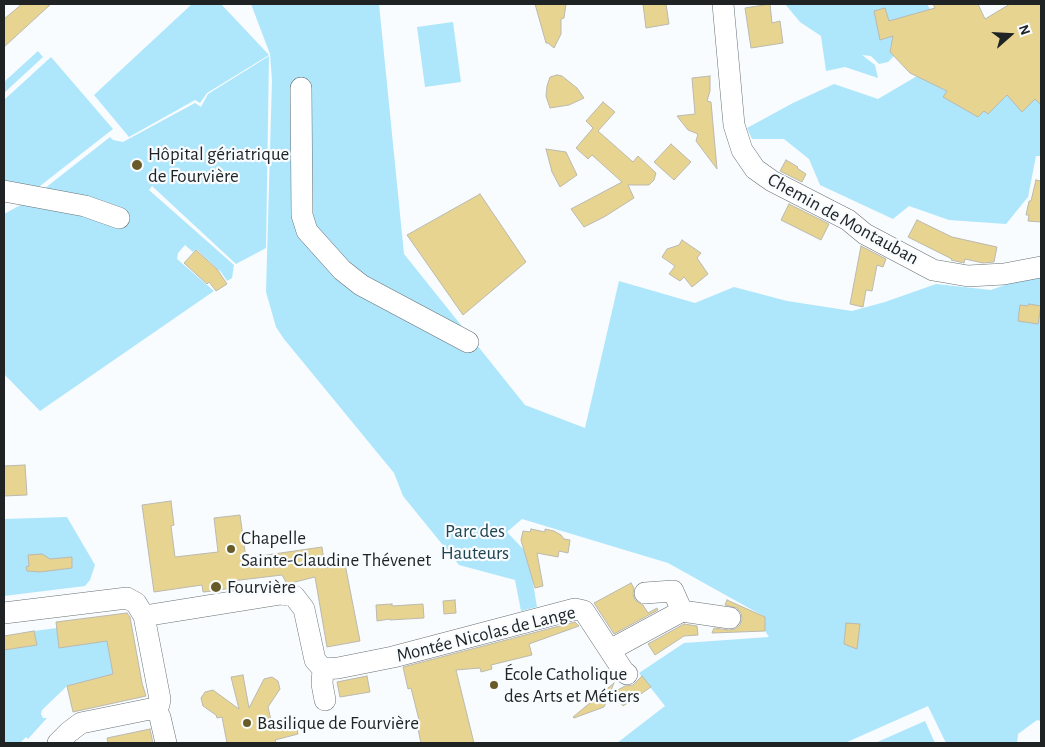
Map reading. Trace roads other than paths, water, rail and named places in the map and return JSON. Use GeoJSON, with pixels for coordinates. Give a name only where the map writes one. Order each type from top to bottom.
{"type":"FeatureCollection","features":[{"type":"Feature","properties":{"kind":"street","name":"Chemin de Montauban"},"geometry":{"type":"LineString","coordinates":[[723,4],[734,125],[742,150],[755,169],[772,181],[848,220],[865,234],[933,270],[968,276],[1004,274],[1041,266]]}},
{"type":"Feature","properties":{"kind":"street"},"geometry":{"type":"LineString","coordinates":[[301,88],[302,216],[308,231],[342,270],[361,285],[468,342]]}},
{"type":"Feature","properties":{"kind":"street"},"geometry":{"type":"LineString","coordinates":[[4,191],[85,206],[119,218]]}},
{"type":"Feature","properties":{"kind":"street"},"geometry":{"type":"LineString","coordinates":[[645,593],[673,591],[682,612]]}},
{"type":"Feature","properties":{"kind":"street"},"geometry":{"type":"LineString","coordinates":[[144,616],[282,594],[294,596],[304,609],[326,700]]}},
{"type":"Feature","properties":{"kind":"street"},"geometry":{"type":"LineString","coordinates":[[4,613],[127,598],[136,603],[144,616],[160,699],[159,705],[152,709],[81,723],[58,743]]}},
{"type":"Feature","properties":{"kind":"street","name":"Montée Nicolas de Lange"},"geometry":{"type":"LineString","coordinates":[[319,665],[338,668],[392,657],[575,609],[584,611],[627,674]]}},
{"type":"Feature","properties":{"kind":"street"},"geometry":{"type":"LineString","coordinates":[[610,650],[682,612],[730,618]]}},
{"type":"Feature","properties":{"kind":"street"},"geometry":{"type":"LineString","coordinates":[[152,709],[160,717],[166,743]]}},
{"type":"Feature","properties":{"kind":"place","name":"Hôpital gériatrique de Fourvière"},"geometry":{"type":"Point","coordinates":[137,165]}},
{"type":"Feature","properties":{"kind":"place","name":"Chapelle Sainte-Claudine Thévenet"},"geometry":{"type":"Point","coordinates":[231,549]}},
{"type":"Feature","properties":{"kind":"place","name":"Fourvière"},"geometry":{"type":"Point","coordinates":[216,587]}},
{"type":"Feature","properties":{"kind":"place","name":"École Catholique des Arts et Métiers"},"geometry":{"type":"Point","coordinates":[494,685]}},
{"type":"Feature","properties":{"kind":"place","name":"Basilique de Fourvière"},"geometry":{"type":"Point","coordinates":[247,723]}},
{"type":"Feature","properties":{"kind":"park label","name":"Parc des Hauteurs"},"geometry":{"type":"Point","coordinates":[475,542]}}]}
